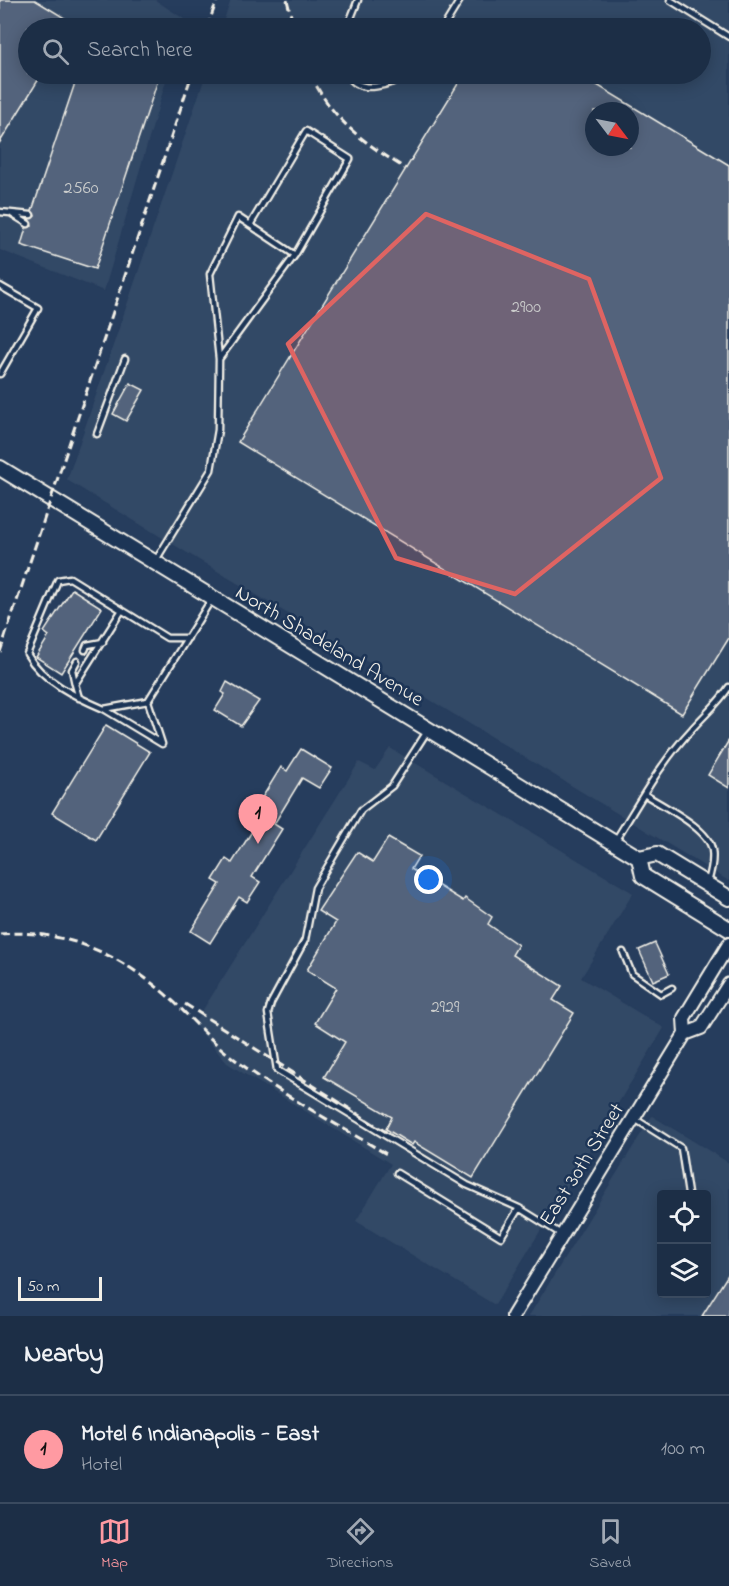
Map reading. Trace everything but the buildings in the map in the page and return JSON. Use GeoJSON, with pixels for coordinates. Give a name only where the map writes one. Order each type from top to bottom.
{"type":"FeatureCollection","features":[{"type":"Feature","properties":{"kind":"main road","name":"North Shadeland Avenue"},"geometry":{"type":"LineString","coordinates":[[0,468],[614,842],[639,858],[643,876],[729,929]]}},
{"type":"Feature","properties":{"kind":"main road","name":"North Shadeland Avenue"},"geometry":{"type":"LineString","coordinates":[[639,858],[657,854],[729,898]]}},
{"type":"Feature","properties":{"kind":"main road","name":"East 30th Street"},"geometry":{"type":"LineString","coordinates":[[513,1316],[685,1034],[684,1018],[729,944]]}},
{"type":"Feature","properties":{"kind":"main road","name":"East 30th Street"},"geometry":{"type":"LineString","coordinates":[[685,1034],[701,1028],[729,984]]}},
{"type":"Feature","properties":{"kind":"lane"},"geometry":{"type":"LineString","coordinates":[[351,18],[358,0]]}},
{"type":"Feature","properties":{"kind":"lane"},"geometry":{"type":"LineString","coordinates":[[449,18],[460,0]]}},
{"type":"Feature","properties":{"kind":"lane"},"geometry":{"type":"LineString","coordinates":[[670,0],[700,18]]}},
{"type":"Feature","properties":{"kind":"lane"},"geometry":{"type":"LineString","coordinates":[[711,25],[729,36]]}},
{"type":"Feature","properties":{"kind":"lane"},"geometry":{"type":"LineString","coordinates":[[360,84],[366,87],[387,84]]}},
{"type":"Feature","properties":{"kind":"lane"},"geometry":{"type":"LineString","coordinates":[[219,359],[295,255],[350,159],[306,131],[250,225]]}},
{"type":"Feature","properties":{"kind":"lane"},"geometry":{"type":"LineString","coordinates":[[0,212],[31,215]]}},
{"type":"Feature","properties":{"kind":"lane"},"geometry":{"type":"LineString","coordinates":[[12,214],[28,224]]}},
{"type":"Feature","properties":{"kind":"lane"},"geometry":{"type":"LineString","coordinates":[[154,562],[211,470],[218,430],[219,359],[210,274],[238,218],[295,255]]}},
{"type":"Feature","properties":{"kind":"lane"},"geometry":{"type":"LineString","coordinates":[[0,285],[38,309],[0,374]]}},
{"type":"Feature","properties":{"kind":"lane"},"geometry":{"type":"LineString","coordinates":[[97,434],[125,359]]}},
{"type":"Feature","properties":{"kind":"lane"},"geometry":{"type":"LineString","coordinates":[[148,701],[162,744],[104,709],[79,698],[35,669],[27,654],[58,580],[70,578],[167,638],[188,638]]}},
{"type":"Feature","properties":{"kind":"lane"},"geometry":{"type":"LineString","coordinates":[[104,709],[148,701],[213,598]]}},
{"type":"Feature","properties":{"kind":"lane"},"geometry":{"type":"LineString","coordinates":[[75,684],[122,610]]}},
{"type":"Feature","properties":{"kind":"lane"},"geometry":{"type":"LineString","coordinates":[[84,650],[87,645],[102,642]]}},
{"type":"Feature","properties":{"kind":"lane"},"geometry":{"type":"LineString","coordinates":[[77,661],[72,670],[79,698]]}},
{"type":"Feature","properties":{"kind":"lane"},"geometry":{"type":"LineString","coordinates":[[614,842],[644,794],[692,728],[717,705],[729,687]]}},
{"type":"Feature","properties":{"kind":"lane"},"geometry":{"type":"LineString","coordinates":[[428,729],[392,786],[361,810],[315,888],[304,940],[268,1013],[277,1071],[467,1185],[519,1208],[561,1234]]}},
{"type":"Feature","properties":{"kind":"lane"},"geometry":{"type":"LineString","coordinates":[[644,794],[702,831],[712,847],[713,863],[708,885]]}},
{"type":"Feature","properties":{"kind":"lane"},"geometry":{"type":"LineString","coordinates":[[623,952],[632,974],[661,994],[672,988]]}},
{"type":"Feature","properties":{"kind":"lane"},"geometry":{"type":"LineString","coordinates":[[633,1118],[681,1148],[687,1190]]}},
{"type":"Feature","properties":{"kind":"lane"},"geometry":{"type":"LineString","coordinates":[[397,1173],[501,1236],[519,1208]]}},
{"type":"Feature","properties":{"kind":"highlighted area"},"geometry":{"type":"Polygon","coordinates":[[[426,214],[589,279],[661,478],[515,594],[396,558],[288,344],[426,214]]]}},
{"type":"Feature","properties":{"kind":"shaded area"},"geometry":{"type":"Polygon","coordinates":[[[0,0],[155,0],[182,18],[18,18],[18,84],[165,84],[104,291],[0,250],[0,0]]]}},
{"type":"Feature","properties":{"kind":"shaded area"},"geometry":{"type":"Polygon","coordinates":[[[231,0],[729,0],[729,881],[67,480],[203,84],[711,84],[711,18],[225,18],[231,0]]]}},
{"type":"Feature","properties":{"kind":"shaded area"},"geometry":{"type":"Polygon","coordinates":[[[390,748],[633,893],[581,978],[664,1028],[495,1305],[356,1221],[391,1164],[227,1063],[194,1024],[359,762],[375,770],[390,748]]]}},
{"type":"Feature","properties":{"kind":"shaded area"},"geometry":{"type":"Polygon","coordinates":[[[652,1116],[729,1163],[729,1316],[529,1316],[652,1116]]]}},
{"type":"Feature","properties":{"kind":"railway"},"geometry":{"type":"LineString","coordinates":[[211,18],[217,0]]}},
{"type":"Feature","properties":{"kind":"railway"},"geometry":{"type":"LineString","coordinates":[[287,0],[292,18]]}},
{"type":"Feature","properties":{"kind":"railway"},"geometry":{"type":"LineString","coordinates":[[0,652],[189,84]]}},
{"type":"Feature","properties":{"kind":"railway"},"geometry":{"type":"LineString","coordinates":[[315,84],[339,118],[350,129],[406,169]]}},
{"type":"Feature","properties":{"kind":"railway"},"geometry":{"type":"LineString","coordinates":[[0,934],[25,933],[49,936],[72,941],[115,959],[155,985],[217,1045],[251,1072],[388,1155]]}},
{"type":"Feature","properties":{"kind":"railway"},"geometry":{"type":"LineString","coordinates":[[185,1004],[391,1135]]}},
{"type":"Feature","properties":{"kind":"place","name":"Motel 6 Indianapolis - East"},"geometry":{"type":"Point","coordinates":[258,844]}}]}
